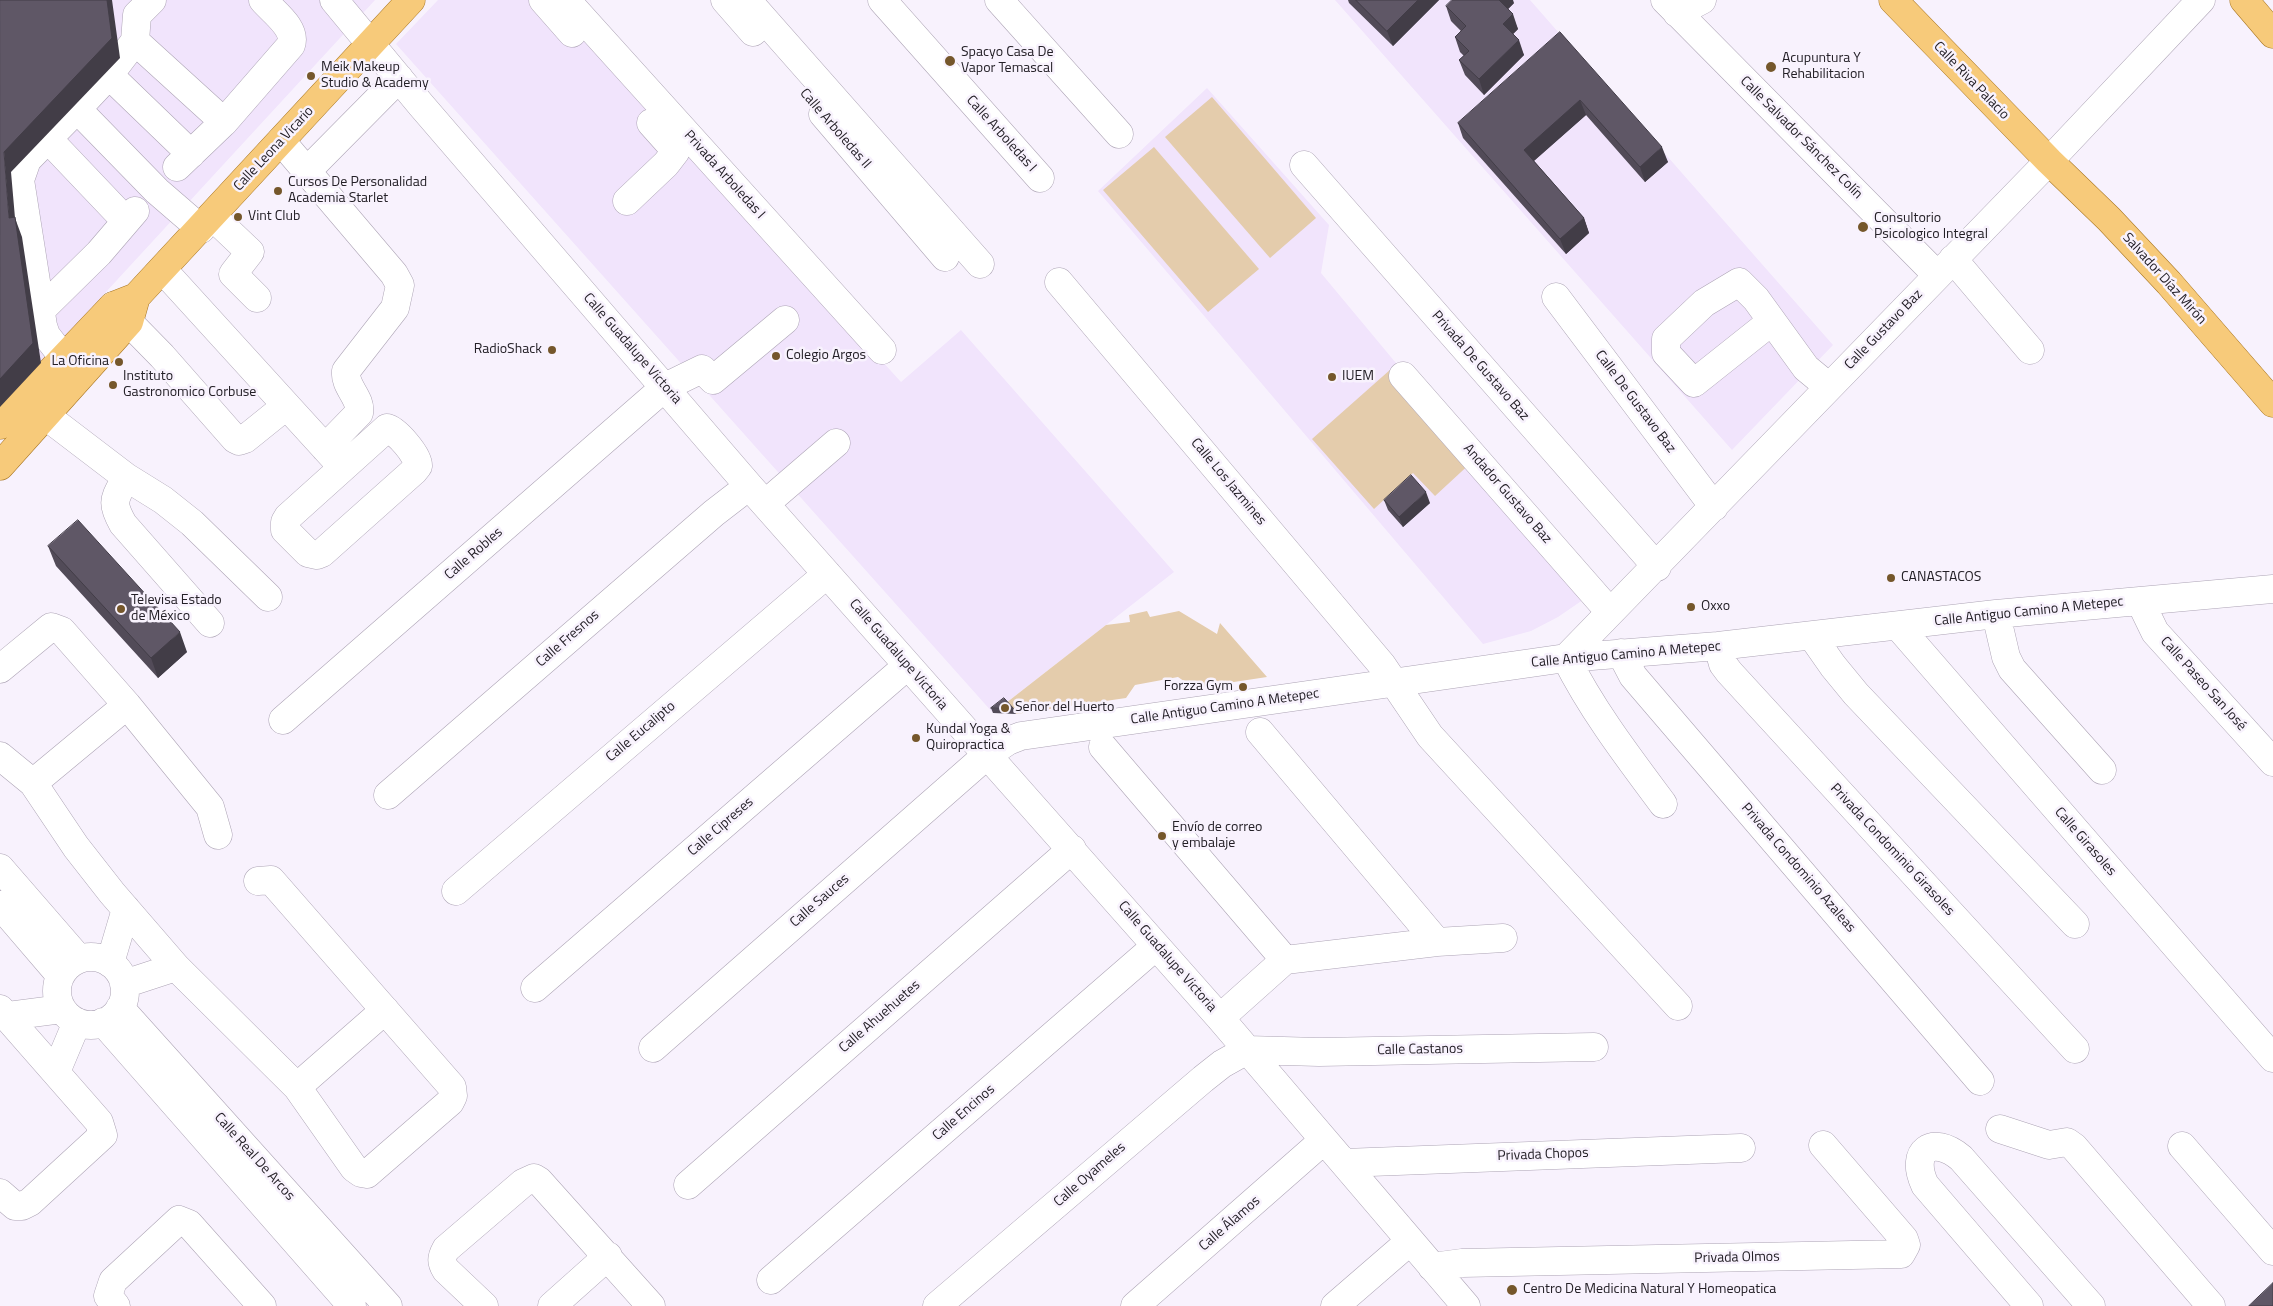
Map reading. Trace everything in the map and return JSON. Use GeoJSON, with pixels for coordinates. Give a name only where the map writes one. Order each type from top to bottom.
{"type":"FeatureCollection","features":[{"type":"Feature","properties":{"kind":"main road","name":"Calle Leona Vicario"},"geometry":{"type":"LineString","coordinates":[[0,466],[46,416],[126,308],[411,0]]}},
{"type":"Feature","properties":{"kind":"main road","name":"Calle Riva Palacio"},"geometry":{"type":"LineString","coordinates":[[1893,0],[2048,161]]}},
{"type":"Feature","properties":{"kind":"main road"},"geometry":{"type":"LineString","coordinates":[[2244,0],[2273,34]]}},
{"type":"Feature","properties":{"kind":"main road","name":"Salvador Díaz Mirón"},"geometry":{"type":"LineString","coordinates":[[2048,161],[2109,219],[2169,284],[2273,403]]}},
{"type":"Feature","properties":{"kind":"main road","name":"Calle Leona Vicario"},"geometry":{"type":"LineString","coordinates":[[0,425],[63,357],[126,308]]}},
{"type":"Feature","properties":{"kind":"street"},"geometry":{"type":"LineString","coordinates":[[109,75],[184,160],[224,122],[287,51],[293,40],[292,32],[263,0]]}},
{"type":"Feature","properties":{"kind":"street","name":"Calle Guadalupe Victoria"},"geometry":{"type":"LineString","coordinates":[[334,0],[757,495],[1220,1018],[1344,1162],[1409,1242],[1466,1306]]}},
{"type":"Feature","properties":{"kind":"street"},"geometry":{"type":"LineString","coordinates":[[543,0],[676,151],[666,164],[627,201]]}},
{"type":"Feature","properties":{"kind":"street","name":"Privada Arboledas I"},"geometry":{"type":"LineString","coordinates":[[566,0],[882,350]]}},
{"type":"Feature","properties":{"kind":"street","name":"Calle Arboledas II"},"geometry":{"type":"LineString","coordinates":[[725,0],[945,257]]}},
{"type":"Feature","properties":{"kind":"street"},"geometry":{"type":"LineString","coordinates":[[747,0],[980,264]]}},
{"type":"Feature","properties":{"kind":"street","name":"Calle Arboledas I"},"geometry":{"type":"LineString","coordinates":[[882,0],[1040,178]]}},
{"type":"Feature","properties":{"kind":"street"},"geometry":{"type":"LineString","coordinates":[[999,0],[1119,134]]}},
{"type":"Feature","properties":{"kind":"street","name":"Calle Gustavo Baz"},"geometry":{"type":"LineString","coordinates":[[1566,658],[1657,567],[2201,0]]}},
{"type":"Feature","properties":{"kind":"street","name":"Calle Salvador Sánchez Colín"},"geometry":{"type":"LineString","coordinates":[[1686,3],[1945,267],[2030,350]]}},
{"type":"Feature","properties":{"kind":"street"},"geometry":{"type":"LineString","coordinates":[[63,357],[46,335],[40,311],[20,180],[27,160],[109,75],[139,14],[224,122]]}},
{"type":"Feature","properties":{"kind":"street"},"geometry":{"type":"LineString","coordinates":[[307,171],[399,78]]}},
{"type":"Feature","properties":{"kind":"street"},"geometry":{"type":"LineString","coordinates":[[77,109],[156,191],[250,252],[233,274],[257,298]]}},
{"type":"Feature","properties":{"kind":"street"},"geometry":{"type":"LineString","coordinates":[[40,311],[99,253],[131,216],[48,139]]}},
{"type":"Feature","properties":{"kind":"street"},"geometry":{"type":"LineString","coordinates":[[281,140],[394,274],[400,285],[395,308],[346,371],[347,383],[358,403],[359,413],[334,458],[285,522],[286,530],[312,555],[322,553],[414,471],[419,462],[394,430],[387,428],[334,458]]}},
{"type":"Feature","properties":{"kind":"street","name":"Privada De Gustavo Baz"},"geometry":{"type":"LineString","coordinates":[[1304,165],[1657,567]]}},
{"type":"Feature","properties":{"kind":"street"},"geometry":{"type":"LineString","coordinates":[[162,270],[334,458]]}},
{"type":"Feature","properties":{"kind":"street","name":"Calle Los Jazmines"},"geometry":{"type":"LineString","coordinates":[[1059,282],[1396,683],[1430,736],[1678,1006]]}},
{"type":"Feature","properties":{"kind":"street","name":"Calle De Gustavo Baz"},"geometry":{"type":"LineString","coordinates":[[1556,297],[1714,506]]}},
{"type":"Feature","properties":{"kind":"street"},"geometry":{"type":"LineString","coordinates":[[126,308],[235,439],[240,441],[245,439],[286,406]]}},
{"type":"Feature","properties":{"kind":"street","name":"Calle Robles"},"geometry":{"type":"LineString","coordinates":[[283,720],[665,387],[702,369],[713,380],[785,320]]}},
{"type":"Feature","properties":{"kind":"street"},"geometry":{"type":"LineString","coordinates":[[1772,321],[1806,368],[1829,387]]}},
{"type":"Feature","properties":{"kind":"street","name":"Andador Gustavo Baz"},"geometry":{"type":"LineString","coordinates":[[1403,376],[1610,612]]}},
{"type":"Feature","properties":{"kind":"street"},"geometry":{"type":"LineString","coordinates":[[46,416],[126,477],[163,500],[192,523],[268,597]]}},
{"type":"Feature","properties":{"kind":"street","name":"Calle Fresnos"},"geometry":{"type":"LineString","coordinates":[[388,794],[714,513],[757,495],[836,443]]}},
{"type":"Feature","properties":{"kind":"street"},"geometry":{"type":"LineString","coordinates":[[126,477],[115,500],[116,512],[123,524],[210,623]]}},
{"type":"Feature","properties":{"kind":"street","name":"Calle Eucalipto"},"geometry":{"type":"LineString","coordinates":[[456,891],[827,574]]}},
{"type":"Feature","properties":{"kind":"street","name":"Calle Antiguo Camino A Metepec"},"geometry":{"type":"LineString","coordinates":[[986,755],[1008,741],[1037,733],[1566,658],[1718,646],[1996,614],[2273,589]]}},
{"type":"Feature","properties":{"kind":"street","name":"Calle Paseo San José"},"geometry":{"type":"LineString","coordinates":[[2140,601],[2155,632],[2273,762]]}},
{"type":"Feature","properties":{"kind":"street"},"geometry":{"type":"LineString","coordinates":[[1996,614],[2006,657],[2012,668],[2102,770]]}},
{"type":"Feature","properties":{"kind":"street","name":"Calle Girasoles"},"geometry":{"type":"LineString","coordinates":[[1898,626],[2273,1058]]}},
{"type":"Feature","properties":{"kind":"street"},"geometry":{"type":"LineString","coordinates":[[0,669],[44,631],[51,627],[56,627],[62,631],[210,806],[218,835]]}},
{"type":"Feature","properties":{"kind":"street"},"geometry":{"type":"LineString","coordinates":[[1812,636],[1856,694],[2075,924]]}},
{"type":"Feature","properties":{"kind":"street","name":"Privada Condominio Girasoles"},"geometry":{"type":"LineString","coordinates":[[1718,646],[1723,664],[1729,672],[2075,1050]]}},
{"type":"Feature","properties":{"kind":"street","name":"Privada Condominio Azaleas"},"geometry":{"type":"LineString","coordinates":[[1621,653],[1633,676],[1980,1081]]}},
{"type":"Feature","properties":{"kind":"street"},"geometry":{"type":"LineString","coordinates":[[1566,658],[1577,680],[1625,753],[1663,804]]}},
{"type":"Feature","properties":{"kind":"street","name":"Calle Cipreses"},"geometry":{"type":"LineString","coordinates":[[535,988],[907,666]]}},
{"type":"Feature","properties":{"kind":"street"},"geometry":{"type":"LineString","coordinates":[[33,783],[126,705]]}},
{"type":"Feature","properties":{"kind":"street"},"geometry":{"type":"LineString","coordinates":[[1260,732],[1437,942]]}},
{"type":"Feature","properties":{"kind":"street"},"geometry":{"type":"LineString","coordinates":[[1104,747],[1285,960]]}},
{"type":"Feature","properties":{"kind":"street","name":"Calle Sauces"},"geometry":{"type":"LineString","coordinates":[[653,1048],[986,755]]}},
{"type":"Feature","properties":{"kind":"street"},"geometry":{"type":"LineString","coordinates":[[0,756],[33,783],[76,847],[126,909],[176,967],[297,1087],[354,1168],[361,1173],[367,1174],[450,1102],[453,1096],[452,1087],[271,880],[258,882]]}},
{"type":"Feature","properties":{"kind":"street","name":"Calle Ahuehuetes"},"geometry":{"type":"LineString","coordinates":[[688,1185],[1072,849]]}},
{"type":"Feature","properties":{"kind":"street"},"geometry":{"type":"LineString","coordinates":[[0,868],[69,967]]}},
{"type":"Feature","properties":{"kind":"street"},"geometry":{"type":"LineString","coordinates":[[0,905],[69,967]]}},
{"type":"Feature","properties":{"kind":"street"},"geometry":{"type":"LineString","coordinates":[[56,1072],[99,1001],[126,909]]}},
{"type":"Feature","properties":{"kind":"street"},"geometry":{"type":"LineString","coordinates":[[1220,1018],[1285,960],[1437,942],[1503,938]]}},
{"type":"Feature","properties":{"kind":"street","name":"Calle Encinos"},"geometry":{"type":"LineString","coordinates":[[771,1280],[1156,946]]}},
{"type":"Feature","properties":{"kind":"street"},"geometry":{"type":"LineString","coordinates":[[100,958],[99,1001],[57,999],[57,987],[69,967],[100,958]]}},
{"type":"Feature","properties":{"kind":"street"},"geometry":{"type":"LineString","coordinates":[[4,1013],[99,1001],[176,967]]}},
{"type":"Feature","properties":{"kind":"street","name":"Calle Real De Arcos"},"geometry":{"type":"LineString","coordinates":[[99,1001],[352,1306]]}},
{"type":"Feature","properties":{"kind":"street","name":"Calle Real De Arcos"},"geometry":{"type":"LineString","coordinates":[[99,1001],[388,1306]]}},
{"type":"Feature","properties":{"kind":"street"},"geometry":{"type":"LineString","coordinates":[[297,1087],[385,1010]]}},
{"type":"Feature","properties":{"kind":"street"},"geometry":{"type":"LineString","coordinates":[[0,1193],[15,1206],[22,1206],[30,1202],[99,1140],[102,1135],[99,1122],[4,1013]]}},
{"type":"Feature","properties":{"kind":"street","name":"Calle Castanos"},"geometry":{"type":"LineString","coordinates":[[1247,1050],[1320,1052],[1594,1047]]}},
{"type":"Feature","properties":{"kind":"street","name":"Calle Oyameles"},"geometry":{"type":"LineString","coordinates":[[937,1306],[1203,1079],[1222,1064],[1247,1050]]}},
{"type":"Feature","properties":{"kind":"street"},"geometry":{"type":"LineString","coordinates":[[2000,1129],[2049,1145],[2067,1142],[2074,1147],[2211,1306]]}},
{"type":"Feature","properties":{"kind":"street","name":"Calle Álamos"},"geometry":{"type":"LineString","coordinates":[[1135,1306],[1324,1140]]}},
{"type":"Feature","properties":{"kind":"street","name":"Privada Olmos"},"geometry":{"type":"LineString","coordinates":[[1432,1267],[1462,1263],[1901,1254],[1906,1245],[1904,1239],[1824,1145]]}},
{"type":"Feature","properties":{"kind":"street"},"geometry":{"type":"LineString","coordinates":[[2029,1306],[1925,1185],[1919,1173],[1918,1162],[1924,1153],[1932,1147],[1941,1145],[1950,1148],[1961,1158],[2091,1306]]}},
{"type":"Feature","properties":{"kind":"street"},"geometry":{"type":"LineString","coordinates":[[2182,1146],[2273,1251]]}},
{"type":"Feature","properties":{"kind":"street","name":"Privada Chopos"},"geometry":{"type":"LineString","coordinates":[[1344,1162],[1742,1148]]}},
{"type":"Feature","properties":{"kind":"street"},"geometry":{"type":"LineString","coordinates":[[484,1306],[446,1270],[441,1263],[442,1256],[446,1250],[528,1179],[534,1178],[539,1181],[608,1256],[651,1306]]}},
{"type":"Feature","properties":{"kind":"street"},"geometry":{"type":"LineString","coordinates":[[116,1306],[108,1296],[113,1281],[179,1220],[189,1224],[262,1306]]}},
{"type":"Feature","properties":{"kind":"street"},"geometry":{"type":"LineString","coordinates":[[1335,1306],[1409,1242]]}},
{"type":"Feature","properties":{"kind":"street"},"geometry":{"type":"LineString","coordinates":[[552,1306],[608,1256]]}},
{"type":"Feature","properties":{"kind":"shaded area"},"geometry":{"type":"Polygon","coordinates":[[[0,0],[375,0],[0,407],[0,0]]]}},
{"type":"Feature","properties":{"kind":"shaded area","name":"Colegio Argos"},"geometry":{"type":"Polygon","coordinates":[[[438,0],[554,0],[901,382],[961,330],[1174,572],[993,713],[396,44],[438,0]]]}},
{"type":"Feature","properties":{"kind":"shaded area"},"geometry":{"type":"Polygon","coordinates":[[[1335,0],[1530,0],[1833,345],[1732,450],[1335,0]]]}},
{"type":"Feature","properties":{"kind":"shaded area","name":"IUEM"},"geometry":{"type":"Polygon","coordinates":[[[1207,88],[1329,225],[1321,273],[1495,482],[1593,593],[1558,617],[1531,631],[1483,644],[1098,191],[1207,88]]]}},
{"type":"Feature","properties":{"kind":"shaded area"},"geometry":{"type":"Polygon","coordinates":[[[1212,97],[1316,218],[1270,258],[1165,137],[1212,97]]]}},
{"type":"Feature","properties":{"kind":"shaded area"},"geometry":{"type":"Polygon","coordinates":[[[1154,147],[1259,269],[1208,312],[1103,190],[1154,147]]]}},
{"type":"Feature","properties":{"kind":"shaded area"},"geometry":{"type":"Polygon","coordinates":[[[1391,369],[1474,460],[1435,496],[1413,473],[1374,509],[1312,439],[1391,369]]]}},
{"type":"Feature","properties":{"kind":"shaded area"},"geometry":{"type":"Polygon","coordinates":[[[1147,611],[1150,617],[1179,611],[1217,634],[1220,623],[1267,677],[1194,688],[1178,677],[1135,685],[1126,698],[1016,714],[1006,703],[1106,625],[1130,622],[1129,615],[1147,611]]]}},
{"type":"Feature","properties":{"kind":"building"},"geometry":{"type":"Polygon","coordinates":[[[0,0],[107,0],[112,38],[4,152],[9,218],[15,217],[33,343],[0,379],[0,0]]]}},
{"type":"Feature","properties":{"kind":"building"},"geometry":{"type":"Polygon","coordinates":[[[1356,0],[1418,0],[1387,31],[1356,0]]]}},
{"type":"Feature","properties":{"kind":"building"},"geometry":{"type":"Polygon","coordinates":[[[1452,0],[1499,0],[1513,14],[1503,24],[1519,40],[1479,79],[1459,60],[1469,51],[1455,37],[1466,26],[1446,6],[1452,0]]]}},
{"type":"Feature","properties":{"kind":"building"},"geometry":{"type":"Polygon","coordinates":[[[1560,32],[1662,147],[1640,167],[1580,100],[1524,150],[1584,218],[1560,239],[1458,123],[1560,32]]]}},
{"type":"Feature","properties":{"kind":"building"},"geometry":{"type":"Polygon","coordinates":[[[1411,475],[1426,492],[1399,517],[1384,500],[1411,475]]]}},
{"type":"Feature","properties":{"kind":"building","name":"Televisa Estado de México"},"geometry":{"type":"Polygon","coordinates":[[[78,520],[180,632],[151,658],[48,546],[78,520]]]}},
{"type":"Feature","properties":{"kind":"building"},"geometry":{"type":"Polygon","coordinates":[[[1004,698],[1014,709],[991,708],[1004,698]]]}},
{"type":"Feature","properties":{"kind":"building"},"geometry":{"type":"Polygon","coordinates":[[[2273,1283],[2273,1306],[2249,1306],[2273,1283]]]}},
{"type":"Feature","properties":{"kind":"place","name":"Spacyo Casa De Vapor Temascal"},"geometry":{"type":"Point","coordinates":[950,61]}},
{"type":"Feature","properties":{"kind":"place","name":"Acupuntura Y Rehabilitacion"},"geometry":{"type":"Point","coordinates":[1771,67]}},
{"type":"Feature","properties":{"kind":"place","name":"Meik Makeup Studio & Academy"},"geometry":{"type":"Point","coordinates":[311,76]}},
{"type":"Feature","properties":{"kind":"place","name":"Cursos De Personalidad Academia Starlet"},"geometry":{"type":"Point","coordinates":[278,191]}},
{"type":"Feature","properties":{"kind":"place","name":"Vint Club"},"geometry":{"type":"Point","coordinates":[238,217]}},
{"type":"Feature","properties":{"kind":"place","name":"Consultorio Psicologico Integral"},"geometry":{"type":"Point","coordinates":[1863,227]}},
{"type":"Feature","properties":{"kind":"place","name":"RadioShack"},"geometry":{"type":"Point","coordinates":[552,350]}},
{"type":"Feature","properties":{"kind":"place","name":"Colegio Argos"},"geometry":{"type":"Point","coordinates":[776,356]}},
{"type":"Feature","properties":{"kind":"place","name":"La Oficina"},"geometry":{"type":"Point","coordinates":[119,362]}},
{"type":"Feature","properties":{"kind":"place","name":"IUEM"},"geometry":{"type":"Point","coordinates":[1332,377]}},
{"type":"Feature","properties":{"kind":"place","name":"Instituto Gastronomico Corbuse"},"geometry":{"type":"Point","coordinates":[113,385]}},
{"type":"Feature","properties":{"kind":"place","name":"CANASTACOS"},"geometry":{"type":"Point","coordinates":[1891,578]}},
{"type":"Feature","properties":{"kind":"place","name":"Oxxo"},"geometry":{"type":"Point","coordinates":[1691,607]}},
{"type":"Feature","properties":{"kind":"place","name":"Televisa Estado de México"},"geometry":{"type":"Point","coordinates":[121,609]}},
{"type":"Feature","properties":{"kind":"place","name":"Forzza Gym"},"geometry":{"type":"Point","coordinates":[1243,687]}},
{"type":"Feature","properties":{"kind":"place","name":"Señor del Huerto"},"geometry":{"type":"Point","coordinates":[1005,708]}},
{"type":"Feature","properties":{"kind":"place","name":"Kundal Yoga & Quiropractica"},"geometry":{"type":"Point","coordinates":[916,738]}},
{"type":"Feature","properties":{"kind":"place","name":"Envío de correo y embalaje"},"geometry":{"type":"Point","coordinates":[1162,836]}},
{"type":"Feature","properties":{"kind":"place","name":"Centro De Medicina Natural Y Homeopatica"},"geometry":{"type":"Point","coordinates":[1512,1290]}}]}
